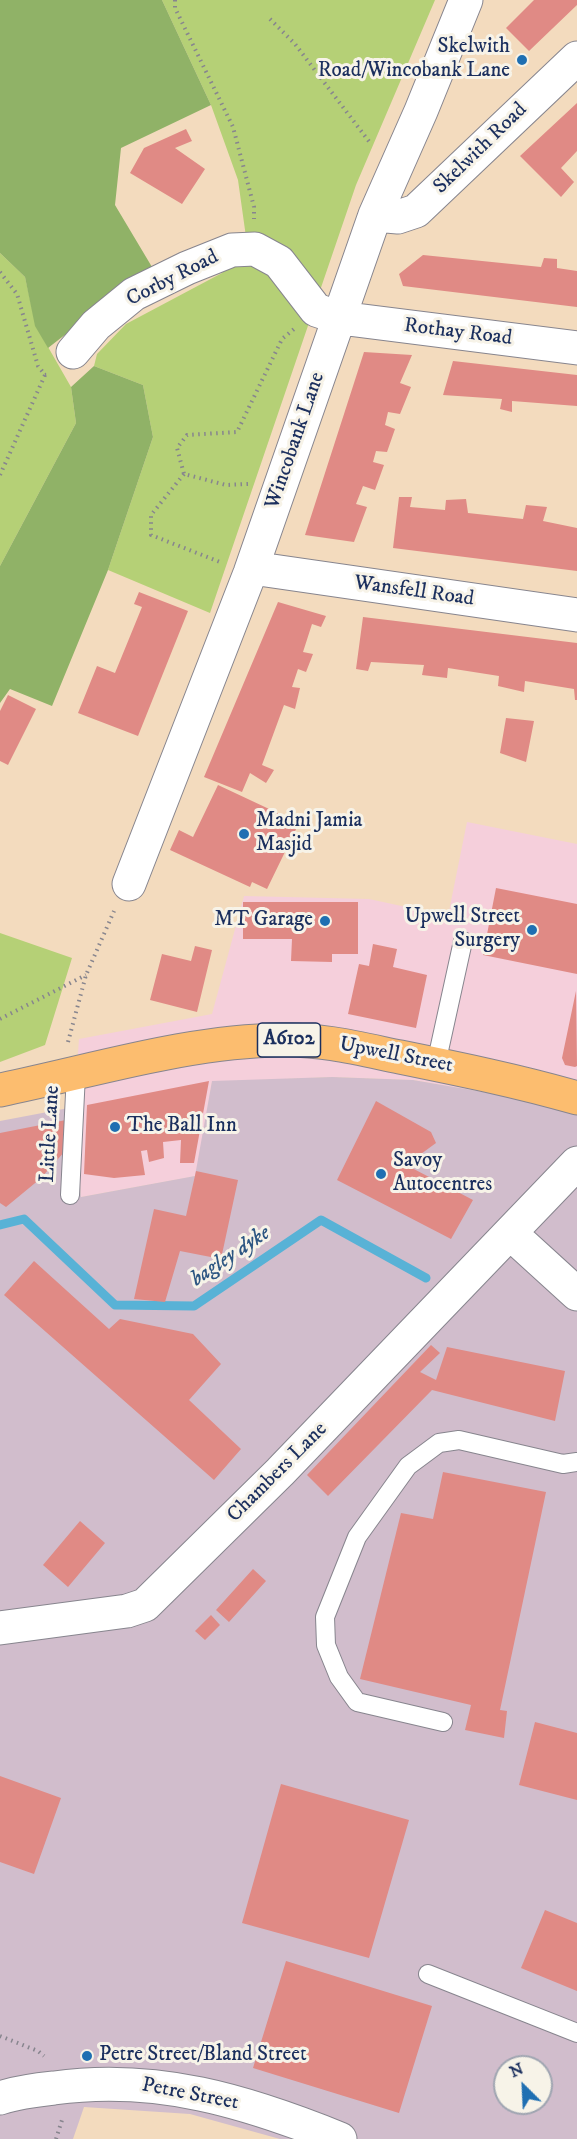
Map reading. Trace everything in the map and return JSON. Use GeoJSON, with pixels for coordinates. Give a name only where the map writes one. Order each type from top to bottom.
{"type":"FeatureCollection","features":[{"type":"Feature","properties":{"kind":"main road","name":"Upwell Street"},"geometry":{"type":"LineString","coordinates":[[0,1090],[194,1048],[282,1040],[324,1042],[436,1064],[522,1082],[577,1098]]}},
{"type":"Feature","properties":{"kind":"street","name":"Wincobank Lane"},"geometry":{"type":"LineString","coordinates":[[129,884],[252,568],[282,483],[328,314],[375,215],[466,0]]}},
{"type":"Feature","properties":{"kind":"street","name":"Skelwith Road"},"geometry":{"type":"LineString","coordinates":[[375,215],[398,217],[416,212],[577,58]]}},
{"type":"Feature","properties":{"kind":"street"},"geometry":{"type":"LineString","coordinates":[[255,249],[279,262],[328,314]]}},
{"type":"Feature","properties":{"kind":"street","name":"Corby Road"},"geometry":{"type":"LineString","coordinates":[[73,352],[96,325],[134,294],[187,268],[232,250],[255,249]]}},
{"type":"Feature","properties":{"kind":"street","name":"Rothay Road"},"geometry":{"type":"LineString","coordinates":[[328,314],[577,348]]}},
{"type":"Feature","properties":{"kind":"street","name":"Wansfell Road"},"geometry":{"type":"LineString","coordinates":[[252,568],[577,615]]}},
{"type":"Feature","properties":{"kind":"street","name":"Chambers Lane"},"geometry":{"type":"LineString","coordinates":[[0,1628],[127,1611],[146,1605],[280,1473],[577,1163]]}},
{"type":"Feature","properties":{"kind":"street"},"geometry":{"type":"LineString","coordinates":[[510,1233],[577,1294]]}},
{"type":"Feature","properties":{"kind":"street","name":"Petre Street"},"geometry":{"type":"LineString","coordinates":[[0,2098],[15,2093],[72,2085],[129,2083],[195,2091],[288,2118],[340,2139]]}},
{"type":"Feature","properties":{"kind":"lane"},"geometry":{"type":"LineString","coordinates":[[436,1064],[463,941]]}},
{"type":"Feature","properties":{"kind":"lane","name":"Little Lane"},"geometry":{"type":"LineString","coordinates":[[69,1076],[70,1195]]}},
{"type":"Feature","properties":{"kind":"lane"},"geometry":{"type":"LineString","coordinates":[[443,1722],[357,1702],[339,1677],[326,1645],[326,1617],[357,1537],[408,1466],[439,1443],[459,1440],[562,1464],[577,1462]]}},
{"type":"Feature","properties":{"kind":"lane"},"geometry":{"type":"LineString","coordinates":[[428,1974],[577,2033]]}},
{"type":"Feature","properties":{"kind":"path"},"geometry":{"type":"LineString","coordinates":[[175,0],[175,8],[233,127],[254,207],[255,249]]}},
{"type":"Feature","properties":{"kind":"path"},"geometry":{"type":"LineString","coordinates":[[270,19],[295,44],[370,144],[400,158]]}},
{"type":"Feature","properties":{"kind":"path"},"geometry":{"type":"LineString","coordinates":[[0,272],[17,294],[38,366],[45,375]]}},
{"type":"Feature","properties":{"kind":"path"},"geometry":{"type":"LineString","coordinates":[[184,474],[177,448],[188,435],[237,432],[282,339],[328,314]]}},
{"type":"Feature","properties":{"kind":"path"},"geometry":{"type":"LineString","coordinates":[[45,375],[57,374],[73,352]]}},
{"type":"Feature","properties":{"kind":"path"},"geometry":{"type":"LineString","coordinates":[[0,475],[45,375]]}},
{"type":"Feature","properties":{"kind":"path"},"geometry":{"type":"LineString","coordinates":[[184,474],[226,485],[282,483]]}},
{"type":"Feature","properties":{"kind":"path"},"geometry":{"type":"LineString","coordinates":[[184,474],[151,515],[152,535],[192,552]]}},
{"type":"Feature","properties":{"kind":"path"},"geometry":{"type":"LineString","coordinates":[[69,1076],[69,1039],[86,975],[112,915],[129,884]]}},
{"type":"Feature","properties":{"kind":"path"},"geometry":{"type":"LineString","coordinates":[[0,1019],[86,975]]}},
{"type":"Feature","properties":{"kind":"shaded area"},"geometry":{"type":"Polygon","coordinates":[[[467,822],[577,844],[577,1108],[413,1080],[332,1077],[212,1082],[196,1176],[81,1197],[74,1107],[79,1039],[212,1014],[244,896],[369,899],[448,916],[467,822]]]}},
{"type":"Feature","properties":{"kind":"shaded area"},"geometry":{"type":"Polygon","coordinates":[[[332,1077],[413,1080],[577,1108],[577,2139],[280,2139],[190,2114],[84,2107],[73,2139],[0,2139],[0,1121],[74,1107],[81,1197],[195,1176],[212,1081],[332,1077]]]}},
{"type":"Feature","properties":{"kind":"green space"},"geometry":{"type":"Polygon","coordinates":[[[0,0],[162,0],[211,105],[121,148],[115,205],[152,267],[48,348],[35,326],[25,277],[0,253],[0,0]]]}},
{"type":"Feature","properties":{"kind":"green space"},"geometry":{"type":"Polygon","coordinates":[[[162,0],[435,0],[356,185],[210,613],[108,570],[153,437],[143,385],[94,366],[97,354],[126,324],[222,273],[246,237],[238,180],[211,105],[162,0]]]}},
{"type":"Feature","properties":{"kind":"green space"},"geometry":{"type":"Polygon","coordinates":[[[0,253],[25,277],[36,326],[71,387],[76,423],[0,566],[0,253]]]}},
{"type":"Feature","properties":{"kind":"green space"},"geometry":{"type":"Polygon","coordinates":[[[94,366],[143,385],[153,437],[108,570],[52,706],[10,689],[0,703],[0,566],[76,423],[71,387],[94,366]]]}},
{"type":"Feature","properties":{"kind":"green space"},"geometry":{"type":"Polygon","coordinates":[[[0,933],[72,958],[45,1045],[0,1062],[0,933]]]}},
{"type":"Feature","properties":{"kind":"building"},"geometry":{"type":"Polygon","coordinates":[[[534,0],[577,0],[577,5],[529,51],[506,28],[534,0]]]}},
{"type":"Feature","properties":{"kind":"building"},"geometry":{"type":"Polygon","coordinates":[[[577,103],[577,151],[561,168],[574,182],[561,197],[520,156],[577,103]]]}},
{"type":"Feature","properties":{"kind":"building"},"geometry":{"type":"Polygon","coordinates":[[[186,129],[192,141],[175,148],[205,169],[182,204],[130,173],[144,148],[186,129]]]}},
{"type":"Feature","properties":{"kind":"building"},"geometry":{"type":"Polygon","coordinates":[[[423,255],[541,267],[544,258],[557,259],[557,268],[577,271],[577,307],[403,286],[399,274],[423,255]]]}},
{"type":"Feature","properties":{"kind":"building"},"geometry":{"type":"Polygon","coordinates":[[[364,352],[412,355],[400,383],[411,387],[400,414],[388,412],[385,425],[395,429],[387,452],[376,451],[373,462],[384,465],[375,490],[363,486],[356,504],[367,507],[354,542],[305,535],[364,352]]]}},
{"type":"Feature","properties":{"kind":"building"},"geometry":{"type":"Polygon","coordinates":[[[453,361],[577,375],[577,406],[512,401],[512,412],[500,409],[502,399],[443,395],[453,361]]]}},
{"type":"Feature","properties":{"kind":"building"},"geometry":{"type":"Polygon","coordinates":[[[399,497],[412,497],[410,507],[445,510],[446,500],[466,499],[468,513],[523,519],[526,505],[547,507],[543,521],[577,528],[577,571],[393,548],[399,497]]]}},
{"type":"Feature","properties":{"kind":"building"},"geometry":{"type":"Polygon","coordinates":[[[139,592],[188,611],[138,736],[78,713],[97,666],[115,673],[142,607],[134,604],[139,592]]]}},
{"type":"Feature","properties":{"kind":"building"},"geometry":{"type":"Polygon","coordinates":[[[278,602],[326,616],[321,627],[312,624],[303,652],[313,654],[306,672],[298,669],[292,687],[300,688],[295,709],[284,705],[262,765],[274,770],[266,783],[250,773],[242,792],[204,777],[278,602]]]}},
{"type":"Feature","properties":{"kind":"building"},"geometry":{"type":"Polygon","coordinates":[[[363,617],[577,643],[577,700],[575,700],[574,689],[525,681],[524,692],[498,686],[499,676],[448,668],[447,678],[422,675],[424,665],[371,662],[368,671],[356,669],[363,617]]]}},
{"type":"Feature","properties":{"kind":"building"},"geometry":{"type":"Polygon","coordinates":[[[8,695],[36,709],[8,765],[0,761],[0,711],[8,695]]]}},
{"type":"Feature","properties":{"kind":"building"},"geometry":{"type":"Polygon","coordinates":[[[506,718],[534,721],[526,762],[500,753],[506,718]]]}},
{"type":"Feature","properties":{"kind":"building","name":"Madni Jamia Masjid"},"geometry":{"type":"Polygon","coordinates":[[[218,785],[299,823],[267,889],[252,882],[250,887],[170,850],[179,830],[193,837],[218,785]]]}},
{"type":"Feature","properties":{"kind":"building","name":"Upwell Street Surgery"},"geometry":{"type":"Polygon","coordinates":[[[496,888],[577,904],[577,974],[483,955],[496,888]]]}},
{"type":"Feature","properties":{"kind":"building","name":"MT Garage"},"geometry":{"type":"Polygon","coordinates":[[[243,902],[358,902],[358,954],[332,954],[332,962],[291,961],[292,939],[243,939],[243,902]]]}},
{"type":"Feature","properties":{"kind":"building"},"geometry":{"type":"Polygon","coordinates":[[[373,944],[397,949],[393,967],[427,975],[416,1028],[348,1014],[359,964],[369,966],[373,944]]]}},
{"type":"Feature","properties":{"kind":"building"},"geometry":{"type":"Polygon","coordinates":[[[195,946],[212,950],[197,1012],[150,1000],[162,954],[191,961],[195,946]]]}},
{"type":"Feature","properties":{"kind":"building"},"geometry":{"type":"Polygon","coordinates":[[[576,991],[577,1066],[575,1067],[565,1065],[562,1058],[576,991]]]}},
{"type":"Feature","properties":{"kind":"building"},"geometry":{"type":"Polygon","coordinates":[[[209,1081],[194,1163],[180,1163],[181,1140],[163,1142],[164,1158],[149,1162],[147,1150],[141,1151],[145,1175],[114,1178],[84,1174],[87,1105],[209,1081]]]}},
{"type":"Feature","properties":{"kind":"building","name":"Savoy Autocentres"},"geometry":{"type":"Polygon","coordinates":[[[376,1101],[431,1132],[436,1143],[414,1159],[410,1167],[473,1200],[451,1239],[337,1180],[376,1101]]]}},
{"type":"Feature","properties":{"kind":"building"},"geometry":{"type":"Polygon","coordinates":[[[66,1120],[66,1150],[40,1179],[6,1207],[0,1203],[0,1133],[66,1120]]]}},
{"type":"Feature","properties":{"kind":"building"},"geometry":{"type":"Polygon","coordinates":[[[196,1171],[238,1180],[221,1259],[180,1251],[165,1302],[134,1299],[154,1209],[186,1216],[196,1171]]]}},
{"type":"Feature","properties":{"kind":"building"},"geometry":{"type":"Polygon","coordinates":[[[34,1261],[109,1329],[120,1319],[193,1334],[221,1364],[189,1400],[241,1449],[214,1480],[4,1295],[34,1261]]]}},
{"type":"Feature","properties":{"kind":"building"},"geometry":{"type":"Polygon","coordinates":[[[431,1345],[440,1353],[420,1372],[436,1380],[447,1347],[565,1371],[555,1421],[432,1390],[328,1496],[307,1475],[431,1345]]]}},
{"type":"Feature","properties":{"kind":"building"},"geometry":{"type":"Polygon","coordinates":[[[443,1472],[546,1492],[500,1710],[507,1711],[504,1738],[465,1730],[471,1705],[360,1679],[401,1513],[433,1519],[443,1472]]]}},
{"type":"Feature","properties":{"kind":"building"},"geometry":{"type":"Polygon","coordinates":[[[80,1521],[105,1543],[68,1587],[43,1565],[80,1521]]]}},
{"type":"Feature","properties":{"kind":"building"},"geometry":{"type":"Polygon","coordinates":[[[253,1569],[266,1581],[229,1622],[216,1610],[253,1569]]]}},
{"type":"Feature","properties":{"kind":"building"},"geometry":{"type":"Polygon","coordinates":[[[211,1615],[220,1625],[205,1640],[195,1631],[211,1615]]]}},
{"type":"Feature","properties":{"kind":"building"},"geometry":{"type":"Polygon","coordinates":[[[535,1722],[577,1733],[577,1800],[519,1785],[535,1722]]]}},
{"type":"Feature","properties":{"kind":"building"},"geometry":{"type":"Polygon","coordinates":[[[0,1776],[61,1798],[34,1874],[0,1862],[0,1776]]]}},
{"type":"Feature","properties":{"kind":"building"},"geometry":{"type":"Polygon","coordinates":[[[281,1784],[409,1820],[369,1958],[242,1923],[281,1784]]]}},
{"type":"Feature","properties":{"kind":"building"},"geometry":{"type":"Polygon","coordinates":[[[545,1910],[577,1923],[577,1991],[521,1968],[545,1910]]]}},
{"type":"Feature","properties":{"kind":"building"},"geometry":{"type":"Polygon","coordinates":[[[286,1961],[432,2006],[399,2113],[253,2068],[286,1961]]]}},
{"type":"Feature","properties":{"kind":"waterway","name":"bagley dyke"},"geometry":{"type":"LineString","coordinates":[[0,1225],[24,1219],[115,1305],[194,1306],[321,1220],[426,1278]]}},
{"type":"Feature","properties":{"kind":"place","name":"Skelwith Road/Wincobank Lane"},"geometry":{"type":"Point","coordinates":[522,60]}},
{"type":"Feature","properties":{"kind":"place","name":"Madni Jamia Masjid"},"geometry":{"type":"Point","coordinates":[244,834]}},
{"type":"Feature","properties":{"kind":"place","name":"MT Garage"},"geometry":{"type":"Point","coordinates":[325,921]}},
{"type":"Feature","properties":{"kind":"place","name":"Upwell Street Surgery"},"geometry":{"type":"Point","coordinates":[532,930]}},
{"type":"Feature","properties":{"kind":"place","name":"The Ball Inn"},"geometry":{"type":"Point","coordinates":[115,1127]}},
{"type":"Feature","properties":{"kind":"place","name":"Savoy Autocentres"},"geometry":{"type":"Point","coordinates":[381,1174]}},
{"type":"Feature","properties":{"kind":"place","name":"Petre Street/Bland Street"},"geometry":{"type":"Point","coordinates":[87,2056]}}]}
